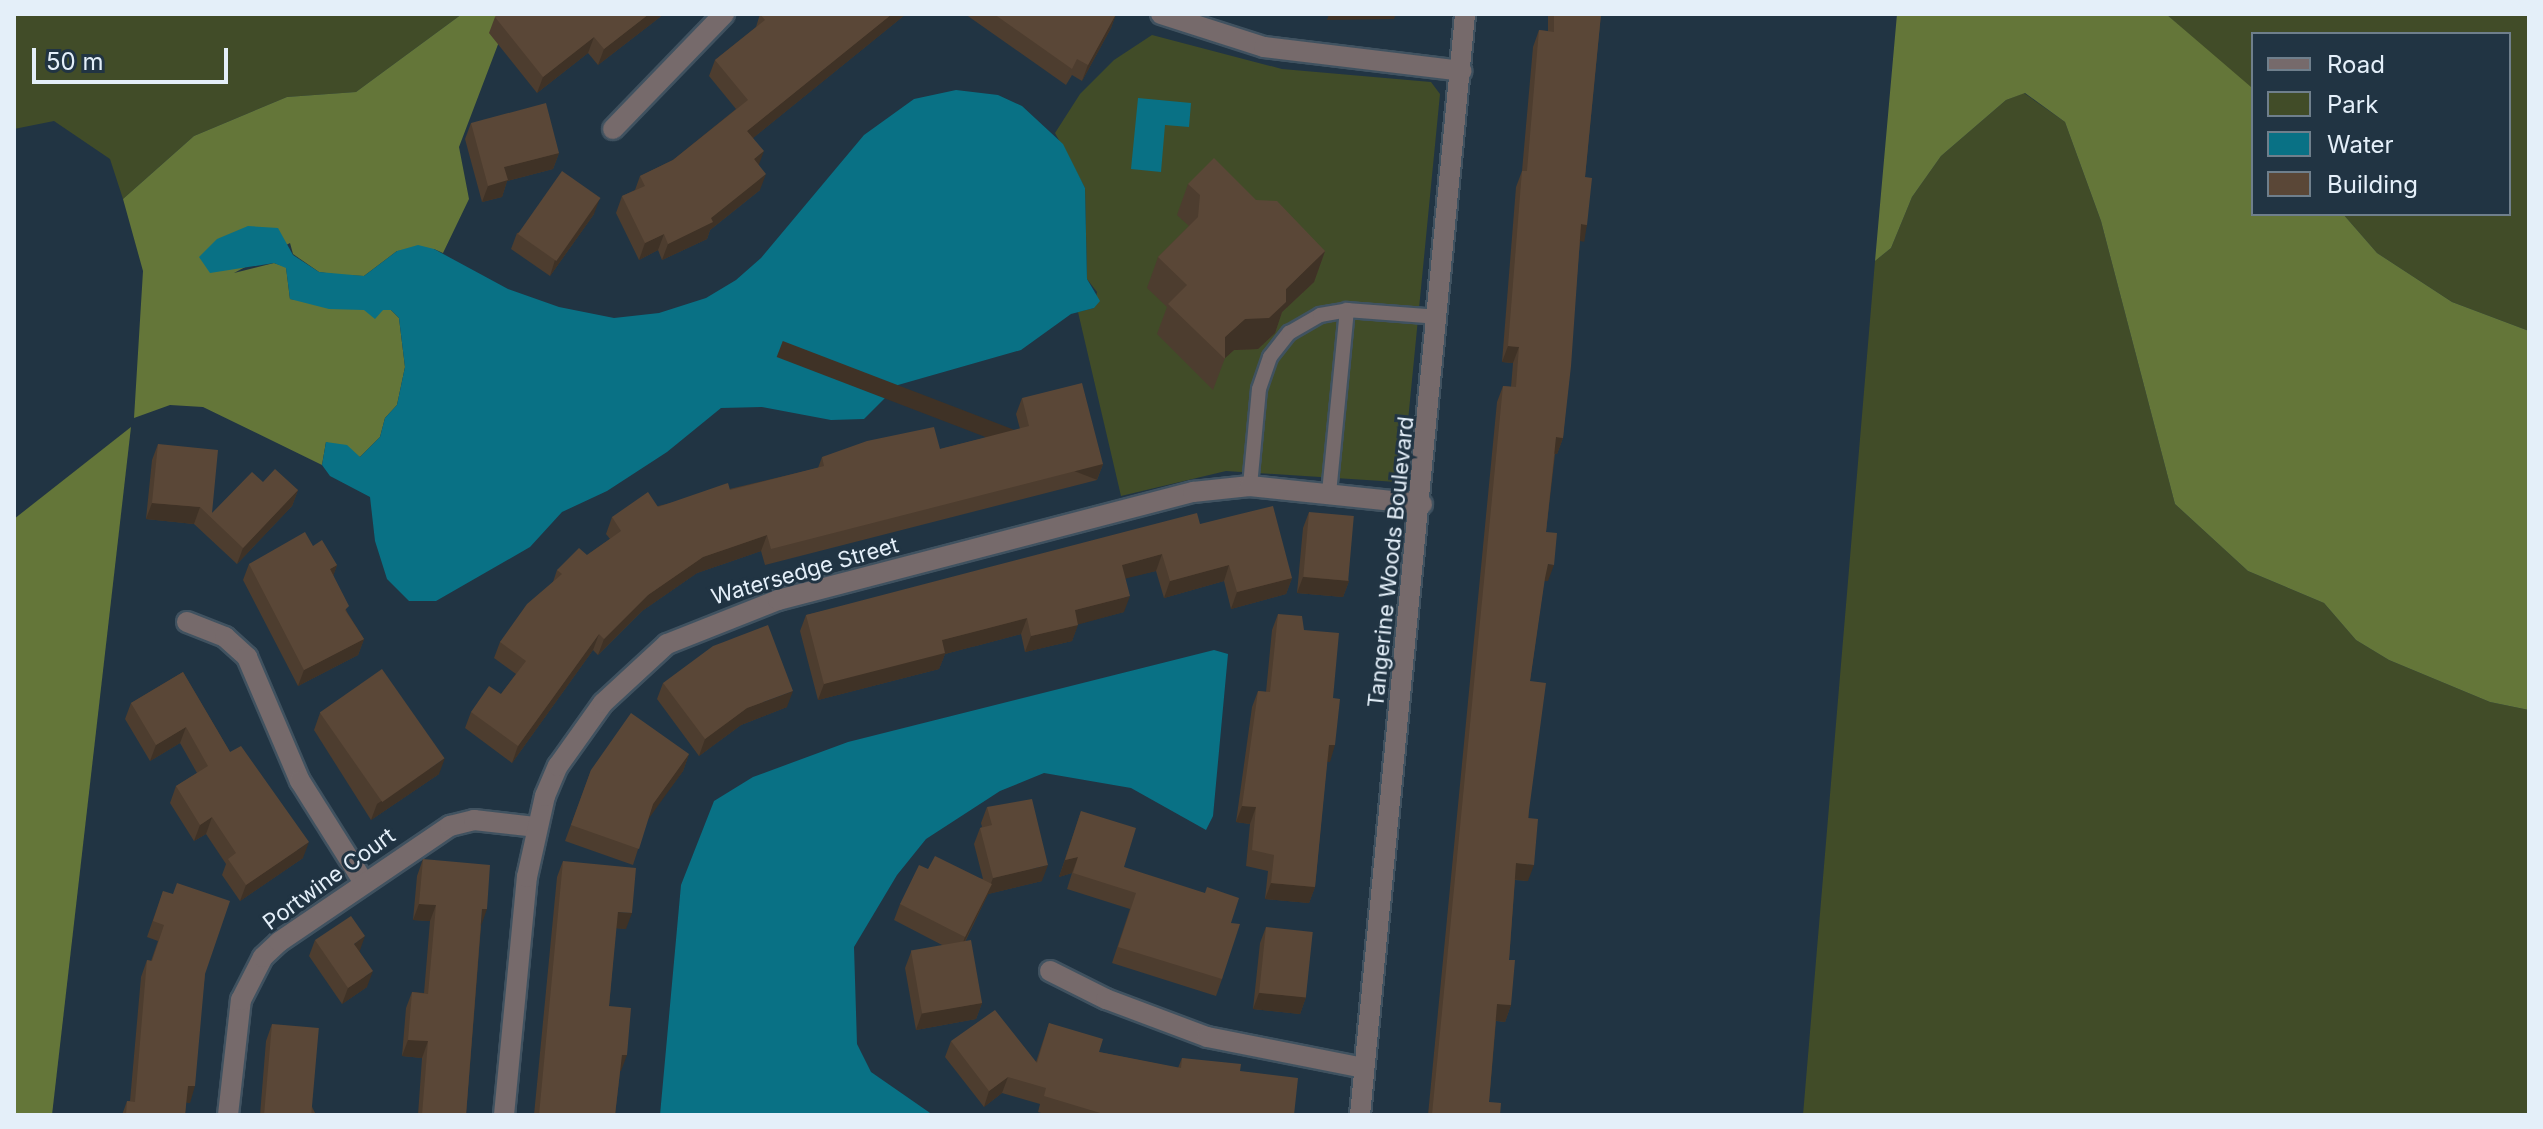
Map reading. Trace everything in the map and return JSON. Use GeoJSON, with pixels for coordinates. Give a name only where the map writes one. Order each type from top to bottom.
{"type":"FeatureCollection","features":[{"type":"Feature","properties":{"kind":"street"},"geometry":{"type":"LineString","coordinates":[[613,129],[724,14]]}},
{"type":"Feature","properties":{"kind":"street"},"geometry":{"type":"LineString","coordinates":[[1161,14],[1264,47],[1462,71]]}},
{"type":"Feature","properties":{"kind":"street","name":"Tangerine Woods Boulevard"},"geometry":{"type":"LineString","coordinates":[[1360,1115],[1422,504],[1465,14]]}},
{"type":"Feature","properties":{"kind":"street","name":"Watersedge Street"},"geometry":{"type":"LineString","coordinates":[[504,1115],[535,827],[558,766],[603,703],[667,644],[701,627],[778,600],[1147,504],[1250,486],[1422,504]]}},
{"type":"Feature","properties":{"kind":"street"},"geometry":{"type":"LineString","coordinates":[[187,622],[225,637],[247,657],[300,781],[363,881]]}},
{"type":"Feature","properties":{"kind":"street","name":"Portwine Court"},"geometry":{"type":"LineString","coordinates":[[228,1115],[238,1013],[249,980],[279,942],[363,881],[450,826],[474,820],[535,827]]}},
{"type":"Feature","properties":{"kind":"street"},"geometry":{"type":"LineString","coordinates":[[1050,971],[1106,999],[1207,1037],[1364,1068]]}},
{"type":"Feature","properties":{"kind":"lane"},"geometry":{"type":"LineString","coordinates":[[1250,486],[1259,389],[1270,357],[1302,323],[1347,310],[1439,317]]}},
{"type":"Feature","properties":{"kind":"lane"},"geometry":{"type":"LineString","coordinates":[[1329,493],[1347,310]]}},
{"type":"Feature","properties":{"kind":"green space"},"geometry":{"type":"Polygon","coordinates":[[[14,14],[462,14],[356,92],[287,97],[194,136],[123,199],[110,159],[54,121],[14,129],[14,14]]]}},
{"type":"Feature","properties":{"kind":"green space"},"geometry":{"type":"Polygon","coordinates":[[[462,14],[518,14],[505,26],[459,147],[469,199],[443,253],[434,249],[397,251],[364,276],[340,275],[319,272],[293,254],[290,243],[234,273],[274,263],[286,267],[290,299],[391,310],[399,318],[405,367],[397,405],[385,418],[380,437],[360,457],[326,442],[322,465],[203,407],[170,405],[134,418],[143,271],[123,199],[194,136],[287,97],[356,92],[462,14]]]}},
{"type":"Feature","properties":{"kind":"green space"},"geometry":{"type":"Polygon","coordinates":[[[1897,14],[2166,14],[2251,87],[2251,216],[2345,216],[2377,253],[2452,302],[2529,331],[2529,710],[2490,702],[2389,660],[2356,640],[2324,603],[2248,571],[2175,504],[2101,221],[2065,122],[2025,93],[2006,100],[1941,156],[1912,197],[1891,248],[1875,261],[1897,14]]]}},
{"type":"Feature","properties":{"kind":"green space"},"geometry":{"type":"Polygon","coordinates":[[[2166,14],[2529,14],[2529,331],[2452,302],[2377,253],[2345,216],[2511,216],[2511,32],[2251,32],[2251,89],[2166,14]]]}},
{"type":"Feature","properties":{"kind":"green space"},"geometry":{"type":"Polygon","coordinates":[[[1152,35],[1282,69],[1431,82],[1440,94],[1403,472],[1397,482],[1226,471],[1121,496],[1078,312],[1094,308],[1097,292],[1087,279],[1085,188],[1055,133],[1080,94],[1114,60],[1152,35]]]}},
{"type":"Feature","properties":{"kind":"green space"},"geometry":{"type":"Polygon","coordinates":[[[2024,93],[2065,122],[2101,221],[2175,504],[2248,571],[2324,603],[2356,640],[2389,660],[2490,702],[2529,710],[2529,1115],[1803,1115],[1875,261],[1891,248],[1912,197],[1941,156],[2006,100],[2024,93]]]}},
{"type":"Feature","properties":{"kind":"green space"},"geometry":{"type":"Polygon","coordinates":[[[131,427],[52,1115],[14,1115],[14,519],[131,427]]]}},
{"type":"Feature","properties":{"kind":"water"},"geometry":{"type":"Polygon","coordinates":[[[956,90],[998,95],[1022,106],[1063,144],[1085,188],[1087,279],[1100,301],[1094,308],[1071,314],[1021,350],[898,385],[864,419],[831,420],[762,407],[721,408],[667,452],[607,491],[562,512],[530,547],[436,601],[409,601],[387,579],[375,541],[370,497],[330,476],[322,465],[326,442],[347,445],[360,457],[380,437],[385,418],[397,405],[405,367],[399,318],[391,310],[383,310],[375,319],[364,310],[329,309],[290,299],[286,268],[274,263],[210,273],[199,257],[217,239],[248,226],[278,228],[293,255],[319,272],[364,276],[397,251],[418,245],[434,249],[508,289],[559,307],[614,318],[659,313],[706,298],[736,280],[761,258],[864,135],[914,99],[956,90]]]}},
{"type":"Feature","properties":{"kind":"water"},"geometry":{"type":"Polygon","coordinates":[[[1138,98],[1191,103],[1189,127],[1165,125],[1161,172],[1131,169],[1138,98]]]}},
{"type":"Feature","properties":{"kind":"water"},"geometry":{"type":"Polygon","coordinates":[[[1214,650],[1228,654],[1213,816],[1206,830],[1131,788],[1044,773],[1000,791],[926,839],[897,875],[854,947],[857,1044],[871,1072],[933,1115],[660,1115],[681,885],[714,801],[753,777],[848,742],[1214,650]]]}},
{"type":"Feature","properties":{"kind":"building"},"geometry":{"type":"Polygon","coordinates":[[[499,14],[649,14],[604,49],[594,37],[543,77],[495,17],[499,14]]]}},
{"type":"Feature","properties":{"kind":"building"},"geometry":{"type":"Polygon","coordinates":[[[760,14],[892,14],[747,131],[764,151],[754,159],[766,174],[711,218],[713,222],[668,244],[664,234],[645,243],[622,196],[645,186],[640,176],[673,160],[748,100],[715,60],[765,20],[760,14]]]}},
{"type":"Feature","properties":{"kind":"building"},"geometry":{"type":"Polygon","coordinates":[[[994,14],[1116,14],[1088,65],[1077,59],[1072,69],[994,14]]]}},
{"type":"Feature","properties":{"kind":"building"},"geometry":{"type":"Polygon","coordinates":[[[1554,14],[1601,14],[1585,177],[1592,178],[1587,225],[1581,224],[1563,438],[1556,437],[1546,532],[1557,533],[1554,565],[1548,564],[1545,578],[1530,681],[1546,683],[1528,818],[1538,819],[1534,865],[1516,863],[1509,960],[1515,960],[1511,1005],[1497,1004],[1489,1102],[1501,1103],[1500,1115],[1432,1115],[1503,386],[1516,387],[1519,347],[1508,346],[1522,171],[1527,171],[1539,30],[1554,32],[1554,14]]]}},
{"type":"Feature","properties":{"kind":"building"},"geometry":{"type":"Polygon","coordinates":[[[546,103],[559,153],[504,167],[508,180],[488,186],[471,123],[546,103]]]}},
{"type":"Feature","properties":{"kind":"building"},"geometry":{"type":"Polygon","coordinates":[[[1214,158],[1256,200],[1277,201],[1325,251],[1286,289],[1286,302],[1269,318],[1245,319],[1225,337],[1225,359],[1168,304],[1187,285],[1158,257],[1198,217],[1200,195],[1188,184],[1214,158]]]}},
{"type":"Feature","properties":{"kind":"building"},"geometry":{"type":"Polygon","coordinates":[[[562,171],[601,198],[556,261],[518,234],[562,171]]]}},
{"type":"Feature","properties":{"kind":"building"},"geometry":{"type":"Polygon","coordinates":[[[1082,383],[1103,464],[771,549],[767,535],[703,557],[648,595],[604,639],[599,634],[518,746],[471,712],[489,686],[501,694],[526,661],[500,642],[527,604],[562,574],[557,570],[579,548],[587,555],[621,531],[612,517],[648,492],[658,507],[728,483],[730,490],[824,466],[822,457],[867,441],[934,427],[940,449],[1029,426],[1022,398],[1082,383]]]}},
{"type":"Feature","properties":{"kind":"building"},"geometry":{"type":"Polygon","coordinates":[[[158,444],[218,450],[212,513],[252,472],[263,482],[275,469],[298,490],[243,548],[200,507],[152,503],[158,444]]]}},
{"type":"Feature","properties":{"kind":"building"},"geometry":{"type":"Polygon","coordinates":[[[1273,506],[1292,578],[1237,592],[1229,565],[1170,581],[1162,554],[1122,565],[1130,596],[1075,610],[1078,625],[1031,636],[1027,618],[942,640],[945,653],[824,684],[806,615],[1197,513],[1200,524],[1273,506]]]}},
{"type":"Feature","properties":{"kind":"building"},"geometry":{"type":"Polygon","coordinates":[[[1309,512],[1354,516],[1348,581],[1303,577],[1309,512]]]}},
{"type":"Feature","properties":{"kind":"building"},"geometry":{"type":"Polygon","coordinates":[[[305,532],[313,546],[322,540],[337,565],[330,569],[349,606],[345,610],[364,639],[304,670],[249,564],[305,532]]]}},
{"type":"Feature","properties":{"kind":"building"},"geometry":{"type":"Polygon","coordinates":[[[1278,614],[1302,616],[1304,630],[1339,633],[1333,698],[1340,699],[1335,745],[1329,745],[1315,887],[1271,883],[1274,855],[1252,850],[1256,807],[1242,806],[1258,691],[1270,692],[1278,614]]]}},
{"type":"Feature","properties":{"kind":"building"},"geometry":{"type":"Polygon","coordinates":[[[768,625],[793,691],[747,708],[705,739],[663,683],[713,646],[768,625]]]}},
{"type":"Feature","properties":{"kind":"building"},"geometry":{"type":"Polygon","coordinates":[[[382,669],[445,758],[382,802],[320,713],[382,669]]]}},
{"type":"Feature","properties":{"kind":"building"},"geometry":{"type":"Polygon","coordinates":[[[183,672],[230,752],[241,746],[309,842],[246,885],[228,859],[236,853],[212,817],[200,825],[176,786],[208,766],[186,727],[156,745],[131,703],[183,672]]]}},
{"type":"Feature","properties":{"kind":"building"},"geometry":{"type":"Polygon","coordinates":[[[631,713],[689,754],[653,804],[639,849],[571,825],[591,770],[631,713]]]}},
{"type":"Feature","properties":{"kind":"building"},"geometry":{"type":"Polygon","coordinates":[[[1032,799],[1048,865],[993,878],[980,828],[992,825],[987,807],[1032,799]]]}},
{"type":"Feature","properties":{"kind":"building"},"geometry":{"type":"Polygon","coordinates":[[[1081,811],[1136,828],[1124,867],[1205,893],[1207,887],[1239,898],[1231,923],[1240,924],[1222,979],[1118,947],[1136,893],[1073,873],[1078,857],[1065,860],[1081,811]]]}},
{"type":"Feature","properties":{"kind":"building"},"geometry":{"type":"Polygon","coordinates":[[[935,856],[992,884],[965,937],[900,904],[919,865],[928,869],[935,856]]]}},
{"type":"Feature","properties":{"kind":"building"},"geometry":{"type":"Polygon","coordinates":[[[423,859],[490,865],[487,909],[482,909],[466,1115],[422,1115],[428,1041],[408,1040],[412,992],[428,994],[436,905],[419,904],[423,859]]]}},
{"type":"Feature","properties":{"kind":"building"},"geometry":{"type":"Polygon","coordinates":[[[563,861],[636,868],[632,913],[618,912],[609,1006],[631,1008],[627,1055],[622,1055],[615,1115],[539,1115],[563,861]]]}},
{"type":"Feature","properties":{"kind":"building"},"geometry":{"type":"Polygon","coordinates":[[[177,883],[230,901],[205,974],[195,1086],[188,1086],[185,1115],[126,1115],[127,1101],[135,1102],[147,960],[152,961],[164,925],[153,921],[163,891],[173,894],[177,883]]]}},
{"type":"Feature","properties":{"kind":"building"},"geometry":{"type":"Polygon","coordinates":[[[351,916],[365,936],[354,944],[373,971],[348,988],[315,940],[351,916]]]}},
{"type":"Feature","properties":{"kind":"building"},"geometry":{"type":"Polygon","coordinates":[[[1266,927],[1313,932],[1306,998],[1259,993],[1266,927]]]}},
{"type":"Feature","properties":{"kind":"building"},"geometry":{"type":"Polygon","coordinates":[[[971,940],[982,1003],[922,1014],[911,951],[971,940]]]}},
{"type":"Feature","properties":{"kind":"building"},"geometry":{"type":"Polygon","coordinates":[[[995,1010],[1037,1063],[1049,1023],[1103,1039],[1099,1052],[1181,1068],[1182,1058],[1241,1064],[1240,1071],[1298,1078],[1294,1115],[1107,1115],[1044,1096],[1046,1088],[1008,1077],[989,1091],[951,1041],[995,1010]]]}},
{"type":"Feature","properties":{"kind":"building"},"geometry":{"type":"Polygon","coordinates":[[[272,1024],[319,1028],[311,1115],[264,1115],[272,1024]]]}}]}
